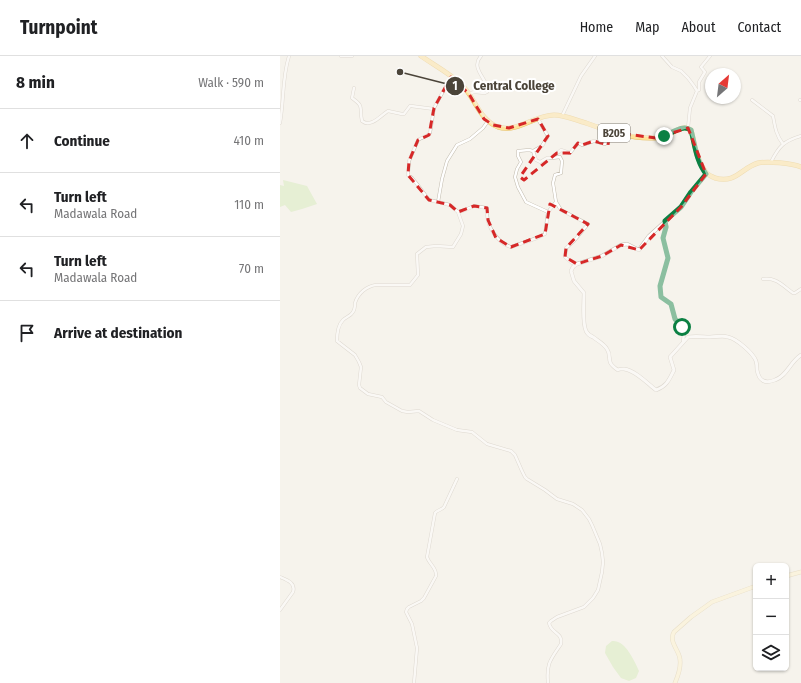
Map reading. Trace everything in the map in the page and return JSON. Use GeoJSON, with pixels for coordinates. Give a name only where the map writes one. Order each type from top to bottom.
{"type":"FeatureCollection","features":[{"type":"Feature","properties":{"kind":"main road"},"geometry":{"type":"LineString","coordinates":[[421,56],[461,85],[469,94],[484,118],[488,121]]}},
{"type":"Feature","properties":{"kind":"main road","name":"B205"},"geometry":{"type":"LineString","coordinates":[[488,121],[499,127],[509,128],[552,115],[562,116],[620,135],[656,138],[682,128],[688,128]]}},
{"type":"Feature","properties":{"kind":"main road"},"geometry":{"type":"LineString","coordinates":[[688,128],[691,130],[696,153],[702,168],[706,174],[712,177],[723,179],[733,178],[754,164],[760,163],[771,162],[801,167]]}},
{"type":"Feature","properties":{"kind":"main road"},"geometry":{"type":"LineString","coordinates":[[789,575],[801,572]]}},
{"type":"Feature","properties":{"kind":"main road"},"geometry":{"type":"LineString","coordinates":[[675,683],[679,673],[680,660],[672,639],[674,632],[691,617],[712,602],[753,587]]}},
{"type":"Feature","properties":{"kind":"street"},"geometry":{"type":"LineString","coordinates":[[280,123],[283,89],[289,56]]}},
{"type":"Feature","properties":{"kind":"street"},"geometry":{"type":"LineString","coordinates":[[341,56],[352,56]]}},
{"type":"Feature","properties":{"kind":"street"},"geometry":{"type":"LineString","coordinates":[[469,94],[474,92],[486,92],[488,88],[478,68],[477,62],[481,56]]}},
{"type":"Feature","properties":{"kind":"street"},"geometry":{"type":"LineString","coordinates":[[562,116],[581,76],[595,56]]}},
{"type":"Feature","properties":{"kind":"street"},"geometry":{"type":"LineString","coordinates":[[662,56],[672,67],[681,71],[697,91]]}},
{"type":"Feature","properties":{"kind":"street"},"geometry":{"type":"LineString","coordinates":[[688,128],[690,108],[697,91],[699,90],[699,82],[705,72],[701,67],[710,56]]}},
{"type":"Feature","properties":{"kind":"street"},"geometry":{"type":"LineString","coordinates":[[451,77],[434,109],[430,133],[418,140],[409,161],[408,176],[412,178],[429,200],[450,205],[458,212],[463,226],[461,234],[453,248],[436,246],[426,247],[417,254],[418,275],[410,286],[372,285],[367,288],[358,297],[352,314],[341,323],[338,341],[355,355],[359,362],[361,367],[359,387],[368,394],[382,397],[386,402],[402,411],[408,412],[419,410],[436,422],[457,430],[470,432],[486,444],[511,451],[515,454],[527,479],[545,490],[557,500],[573,504],[582,510],[589,519],[600,544],[602,553],[602,568],[598,590],[593,598],[584,606],[557,617],[549,623],[551,629],[561,637],[562,641],[549,662],[547,673],[548,683]]}},
{"type":"Feature","properties":{"kind":"street"},"geometry":{"type":"LineString","coordinates":[[354,88],[352,98],[358,103],[362,111],[362,121],[367,124],[378,119],[388,111],[404,114],[410,106],[434,109]]}},
{"type":"Feature","properties":{"kind":"street"},"geometry":{"type":"LineString","coordinates":[[752,100],[773,116],[776,131],[783,144]]}},
{"type":"Feature","properties":{"kind":"street"},"geometry":{"type":"LineString","coordinates":[[538,119],[548,136],[542,146],[533,151],[518,151],[518,156],[521,162],[515,177],[516,183],[526,202],[548,212]]}},
{"type":"Feature","properties":{"kind":"street"},"geometry":{"type":"LineString","coordinates":[[438,202],[447,161],[457,145],[470,138],[483,128],[488,121]]}},
{"type":"Feature","properties":{"kind":"street"},"geometry":{"type":"LineString","coordinates":[[551,158],[561,150],[570,153],[578,143],[582,145],[594,141],[605,144],[608,142],[610,132]]}},
{"type":"Feature","properties":{"kind":"street"},"geometry":{"type":"LineString","coordinates":[[771,162],[783,144],[801,136]]}},
{"type":"Feature","properties":{"kind":"street"},"geometry":{"type":"LineString","coordinates":[[533,151],[536,160],[540,162],[547,158],[560,157],[562,161],[561,173],[555,175],[553,182],[556,202],[561,210],[588,224],[566,248],[565,257],[572,263],[577,264]]}},
{"type":"Feature","properties":{"kind":"street"},"geometry":{"type":"LineString","coordinates":[[706,174],[681,207],[649,236],[638,250],[627,244],[621,245],[602,256],[577,264],[573,267],[571,271],[574,281],[584,293],[584,320],[586,332],[602,342],[608,350],[610,363],[613,366],[618,370],[624,369],[630,371],[656,390],[662,388],[668,382],[674,370],[670,357],[688,337],[729,337],[744,346],[756,361],[759,377],[768,382],[777,380],[785,374],[796,358],[801,355]]}},
{"type":"Feature","properties":{"kind":"street"},"geometry":{"type":"LineString","coordinates":[[458,212],[474,206],[487,208],[488,220],[496,238],[508,247],[511,247],[538,238],[545,234],[548,212],[556,202]]}},
{"type":"Feature","properties":{"kind":"street"},"geometry":{"type":"LineString","coordinates":[[665,221],[666,227],[663,238],[668,258],[660,286],[661,297],[671,304],[675,319],[682,327],[684,341]]}},
{"type":"Feature","properties":{"kind":"street"},"geometry":{"type":"LineString","coordinates":[[763,279],[769,278],[774,280],[793,293],[801,289]]}},
{"type":"Feature","properties":{"kind":"street"},"geometry":{"type":"LineString","coordinates":[[414,683],[417,648],[412,624],[406,612],[409,607],[418,603],[424,598],[436,576],[435,569],[428,557],[435,513],[444,507],[457,479]]}},
{"type":"Feature","properties":{"kind":"street"},"geometry":{"type":"LineString","coordinates":[[280,577],[289,581],[294,587],[293,592],[280,610]]}},
{"type":"Feature","properties":{"kind":"highlighted area"},"geometry":{"type":"Polygon","coordinates":[[[451,77],[469,94],[484,119],[493,125],[509,128],[538,119],[548,136],[520,177],[524,180],[557,153],[570,153],[578,143],[582,145],[594,141],[608,145],[610,132],[656,138],[688,128],[706,174],[681,207],[639,250],[621,245],[602,256],[577,264],[565,257],[566,248],[588,224],[550,204],[545,234],[511,247],[496,238],[488,220],[487,208],[474,206],[458,212],[450,205],[429,200],[408,175],[409,161],[418,140],[429,135],[434,108],[451,77]]]}},
{"type":"Feature","properties":{"kind":"green space"},"geometry":{"type":"Polygon","coordinates":[[[283,180],[307,186],[317,204],[291,212],[285,205],[280,207],[280,185],[284,186],[283,180]]]}},
{"type":"Feature","properties":{"kind":"green space"},"geometry":{"type":"Polygon","coordinates":[[[612,641],[616,641],[621,644],[630,654],[639,671],[636,678],[629,681],[621,678],[613,667],[605,653],[606,646],[612,641]]]}},
{"type":"Feature","properties":{"kind":"place","name":"Central College"},"geometry":{"type":"Point","coordinates":[400,72]}},
{"type":"Feature","properties":{"kind":"route"},"geometry":{"type":"LineString","coordinates":[[664,136],[682,128],[688,128],[691,130],[696,153],[706,174],[681,207],[665,221],[666,230],[663,238],[668,258],[660,286],[661,297],[671,304],[675,319],[682,327]]}}]}
